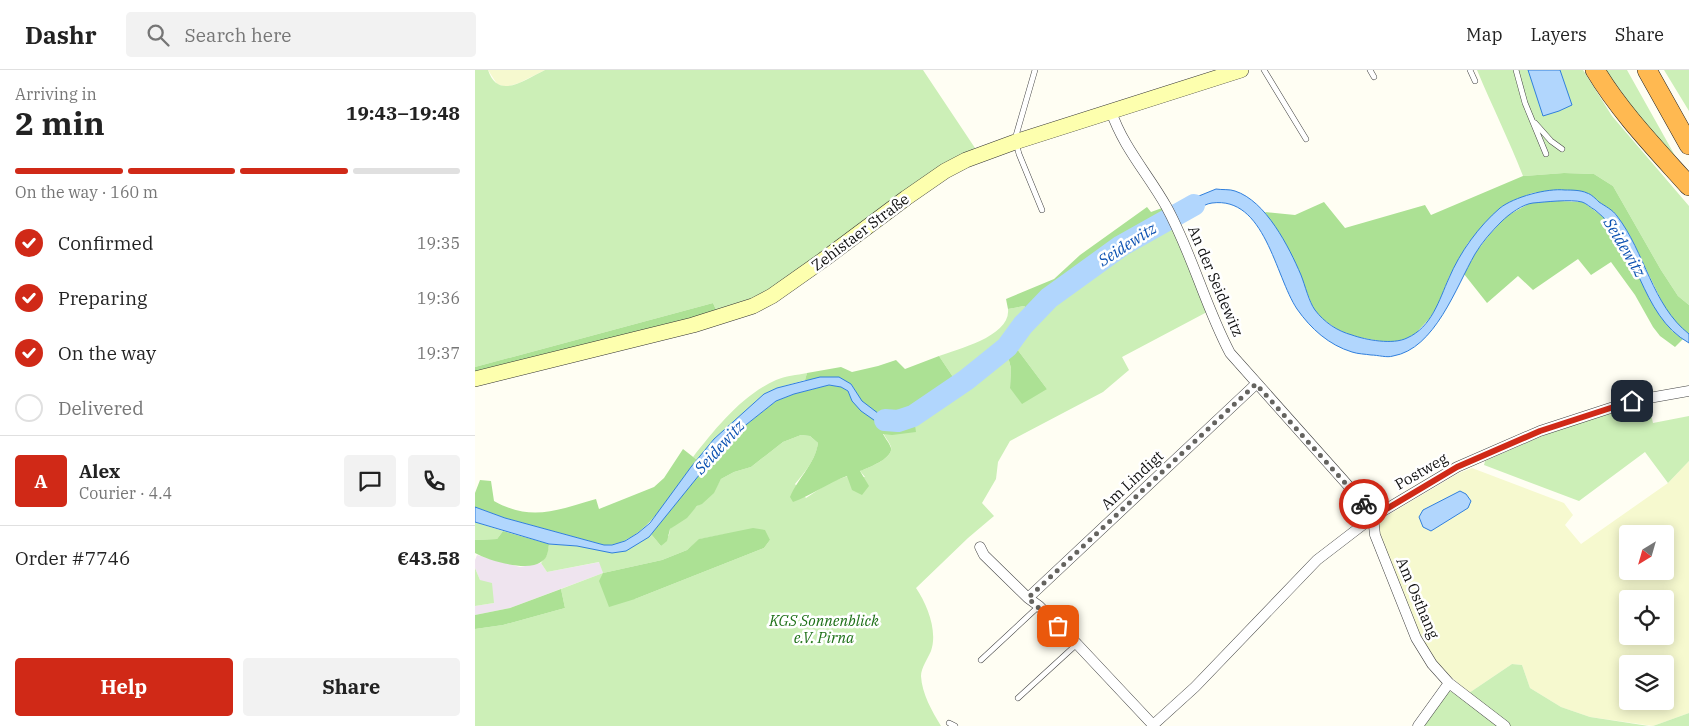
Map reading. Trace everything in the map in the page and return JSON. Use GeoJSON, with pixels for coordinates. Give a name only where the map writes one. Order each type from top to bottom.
{"type":"FeatureCollection","features":[{"type":"Feature","properties":{"kind":"highway"},"geometry":{"type":"LineString","coordinates":[[1595,70],[1613,96],[1689,186]]}},
{"type":"Feature","properties":{"kind":"highway"},"geometry":{"type":"LineString","coordinates":[[1648,70],[1689,131]]}},
{"type":"Feature","properties":{"kind":"highway"},"geometry":{"type":"LineString","coordinates":[[1648,70],[1689,145]]}},
{"type":"Feature","properties":{"kind":"main road","name":"Zehistaer Straße"},"geometry":{"type":"LineString","coordinates":[[475,379],[693,324],[753,306],[772,296],[945,171],[980,154],[1241,70]]}},
{"type":"Feature","properties":{"kind":"street","name":"An der Seidewitz"},"geometry":{"type":"LineString","coordinates":[[1111,111],[1121,137],[1166,206],[1175,224],[1218,331],[1230,353],[1369,509],[1373,517]]}},
{"type":"Feature","properties":{"kind":"street","name":"Am Lindigt"},"geometry":{"type":"LineString","coordinates":[[1028,598],[1256,384]]}},
{"type":"Feature","properties":{"kind":"street","name":"Postweg"},"geometry":{"type":"LineString","coordinates":[[1152,726],[1195,688],[1317,560],[1373,517],[1457,467],[1540,431],[1632,401],[1689,391]]}},
{"type":"Feature","properties":{"kind":"street","name":"Am Osthang"},"geometry":{"type":"LineString","coordinates":[[1373,517],[1375,535],[1416,638],[1432,664],[1449,683],[1505,726]]}},
{"type":"Feature","properties":{"kind":"street"},"geometry":{"type":"LineString","coordinates":[[981,547],[985,555],[1077,644],[1152,726]]}},
{"type":"Feature","properties":{"kind":"street"},"geometry":{"type":"LineString","coordinates":[[1418,726],[1449,683]]}},
{"type":"Feature","properties":{"kind":"lane"},"geometry":{"type":"LineString","coordinates":[[1035,70],[1015,142],[1043,210]]}},
{"type":"Feature","properties":{"kind":"lane"},"geometry":{"type":"LineString","coordinates":[[1264,70],[1306,139]]}},
{"type":"Feature","properties":{"kind":"lane"},"geometry":{"type":"LineString","coordinates":[[1370,70],[1374,77]]}},
{"type":"Feature","properties":{"kind":"lane"},"geometry":{"type":"LineString","coordinates":[[1470,70],[1475,81]]}},
{"type":"Feature","properties":{"kind":"lane"},"geometry":{"type":"LineString","coordinates":[[1516,70],[1525,103],[1546,154]]}},
{"type":"Feature","properties":{"kind":"lane"},"geometry":{"type":"LineString","coordinates":[[1533,121],[1562,149]]}},
{"type":"Feature","properties":{"kind":"lane"},"geometry":{"type":"LineString","coordinates":[[981,660],[1039,606]]}},
{"type":"Feature","properties":{"kind":"lane"},"geometry":{"type":"LineString","coordinates":[[1018,698],[1077,644]]}},
{"type":"Feature","properties":{"kind":"lane"},"geometry":{"type":"LineString","coordinates":[[949,723],[955,726]]}},
{"type":"Feature","properties":{"kind":"shaded area"},"geometry":{"type":"Polygon","coordinates":[[[477,555],[520,567],[541,563],[547,572],[600,562],[603,573],[510,608],[475,615],[475,606],[494,603],[475,568],[477,555]]]}},
{"type":"Feature","properties":{"kind":"green space"},"geometry":{"type":"Polygon","coordinates":[[[475,70],[488,70],[498,84],[505,86],[521,82],[545,70],[923,70],[975,148],[940,166],[792,275],[751,300],[717,312],[713,303],[475,367],[475,70]]]}},
{"type":"Feature","properties":{"kind":"green space"},"geometry":{"type":"Polygon","coordinates":[[[488,70],[545,70],[519,83],[506,87],[497,84],[488,70]]]}},
{"type":"Feature","properties":{"kind":"green space"},"geometry":{"type":"Polygon","coordinates":[[[1477,70],[1583,70],[1612,116],[1689,206],[1689,305],[1678,296],[1661,270],[1613,186],[1594,174],[1564,173],[1523,176],[1477,70]]]}},
{"type":"Feature","properties":{"kind":"green space"},"geometry":{"type":"Polygon","coordinates":[[[1606,70],[1627,70],[1678,161],[1635,111],[1606,70]]]}},
{"type":"Feature","properties":{"kind":"green space"},"geometry":{"type":"Polygon","coordinates":[[[1664,70],[1689,70],[1689,111],[1664,70]]]}},
{"type":"Feature","properties":{"kind":"green space"},"geometry":{"type":"Polygon","coordinates":[[[1564,173],[1594,174],[1613,186],[1661,270],[1678,296],[1689,305],[1689,334],[1679,326],[1666,310],[1630,236],[1616,214],[1563,190],[1532,193],[1501,207],[1468,243],[1449,277],[1438,305],[1429,319],[1414,335],[1393,342],[1352,336],[1321,318],[1313,308],[1265,212],[1295,215],[1324,202],[1345,228],[1425,205],[1431,215],[1523,176],[1564,173]]]}},
{"type":"Feature","properties":{"kind":"green space"},"geometry":{"type":"Polygon","coordinates":[[[1583,202],[1606,219],[1621,241],[1672,331],[1683,339],[1675,347],[1660,336],[1653,327],[1635,295],[1611,262],[1591,275],[1578,259],[1533,290],[1518,276],[1487,303],[1464,274],[1476,252],[1507,216],[1530,203],[1583,202]]]}},
{"type":"Feature","properties":{"kind":"green space"},"geometry":{"type":"Polygon","coordinates":[[[1147,207],[1151,212],[1162,208],[1164,212],[1094,258],[1061,283],[1030,311],[1024,306],[1008,309],[1006,299],[1054,279],[1080,255],[1147,207]]]}},
{"type":"Feature","properties":{"kind":"green space","name":"KGS Sonnenblick e.V. Pirna"},"geometry":{"type":"Polygon","coordinates":[[[1168,218],[1207,312],[1122,357],[1129,370],[1103,392],[1010,441],[998,462],[996,479],[982,503],[994,516],[916,588],[930,618],[933,635],[931,651],[921,673],[923,689],[941,726],[475,726],[475,629],[503,625],[565,608],[561,589],[603,573],[599,562],[547,572],[541,563],[547,555],[549,544],[577,546],[649,537],[651,534],[661,546],[669,535],[670,529],[713,493],[721,479],[734,472],[751,467],[783,442],[801,435],[810,436],[818,443],[812,460],[795,484],[806,498],[830,482],[848,476],[865,477],[860,471],[885,459],[891,451],[891,447],[883,433],[913,416],[1007,347],[1023,325],[1049,298],[1121,246],[1168,218]],[[1017,349],[1008,357],[1011,368],[1010,388],[1047,389],[1017,349]],[[726,534],[700,539],[687,550],[662,560],[603,573],[635,599],[764,548],[770,540],[726,534]]]}},
{"type":"Feature","properties":{"kind":"green space"},"geometry":{"type":"Polygon","coordinates":[[[713,303],[717,312],[475,375],[475,367],[713,303]]]}},
{"type":"Feature","properties":{"kind":"green space"},"geometry":{"type":"Polygon","coordinates":[[[1024,306],[1030,311],[1002,343],[955,380],[939,356],[982,340],[1001,327],[1007,318],[1008,309],[1024,306]]]}},
{"type":"Feature","properties":{"kind":"green space"},"geometry":{"type":"Polygon","coordinates":[[[1017,349],[1047,389],[1022,404],[1010,388],[1011,368],[1008,357],[1017,349]]]}},
{"type":"Feature","properties":{"kind":"green space"},"geometry":{"type":"Polygon","coordinates":[[[939,356],[955,380],[906,415],[895,418],[884,416],[869,408],[861,401],[851,384],[805,380],[807,373],[841,367],[852,372],[896,360],[905,369],[939,356]]]}},
{"type":"Feature","properties":{"kind":"green space"},"geometry":{"type":"Polygon","coordinates":[[[807,373],[805,380],[764,394],[714,439],[697,460],[693,457],[720,424],[751,395],[776,380],[807,373]]]}},
{"type":"Feature","properties":{"kind":"green space"},"geometry":{"type":"Polygon","coordinates":[[[829,385],[841,387],[848,391],[852,401],[898,426],[914,419],[916,432],[892,435],[883,434],[891,448],[891,452],[884,459],[860,471],[869,486],[862,495],[852,490],[847,476],[793,502],[790,497],[810,464],[818,443],[810,436],[801,435],[783,442],[751,467],[734,472],[721,479],[714,493],[697,506],[687,518],[670,529],[667,541],[661,546],[651,534],[721,448],[737,432],[776,401],[829,385]]]}},
{"type":"Feature","properties":{"kind":"green space"},"geometry":{"type":"Polygon","coordinates":[[[1648,402],[1653,423],[1689,416],[1689,461],[1668,483],[1645,452],[1579,501],[1484,465],[1485,461],[1565,427],[1586,419],[1648,402]]]}},
{"type":"Feature","properties":{"kind":"green space"},"geometry":{"type":"Polygon","coordinates":[[[683,449],[697,460],[668,500],[646,526],[633,536],[619,543],[604,545],[505,518],[475,507],[475,493],[480,480],[491,481],[494,501],[520,511],[545,512],[596,499],[599,509],[654,487],[664,478],[683,449]]]}},
{"type":"Feature","properties":{"kind":"green space"},"geometry":{"type":"Polygon","coordinates":[[[1689,461],[1689,713],[1653,726],[1590,717],[1561,707],[1530,688],[1522,665],[1512,664],[1469,693],[1436,663],[1424,644],[1398,583],[1379,532],[1378,521],[1459,473],[1472,468],[1564,503],[1573,515],[1565,525],[1581,544],[1668,483],[1689,461]]]}},
{"type":"Feature","properties":{"kind":"green space"},"geometry":{"type":"Polygon","coordinates":[[[475,522],[503,531],[497,539],[475,540],[475,522]]]}},
{"type":"Feature","properties":{"kind":"green space"},"geometry":{"type":"Polygon","coordinates":[[[753,528],[765,530],[770,540],[764,548],[635,599],[609,607],[599,581],[603,573],[662,560],[687,550],[699,539],[753,528]]]}},
{"type":"Feature","properties":{"kind":"green space"},"geometry":{"type":"Polygon","coordinates":[[[503,531],[549,544],[545,558],[535,565],[518,566],[489,559],[475,553],[475,540],[497,539],[503,531]]]}},
{"type":"Feature","properties":{"kind":"green space"},"geometry":{"type":"Polygon","coordinates":[[[475,568],[480,580],[492,583],[494,603],[475,606],[475,568]]]}},
{"type":"Feature","properties":{"kind":"green space"},"geometry":{"type":"Polygon","coordinates":[[[561,589],[565,608],[503,625],[475,629],[475,615],[510,608],[561,589]]]}},
{"type":"Feature","properties":{"kind":"green space"},"geometry":{"type":"Polygon","coordinates":[[[1512,664],[1522,665],[1530,688],[1561,707],[1590,717],[1649,726],[1508,726],[1469,693],[1512,664]]]}},
{"type":"Feature","properties":{"kind":"green space"},"geometry":{"type":"Polygon","coordinates":[[[1449,691],[1461,695],[1500,726],[1422,726],[1449,691]]]}},
{"type":"Feature","properties":{"kind":"green space"},"geometry":{"type":"Polygon","coordinates":[[[1689,713],[1689,726],[1653,726],[1689,713]]]}},
{"type":"Feature","properties":{"kind":"water"},"geometry":{"type":"Polygon","coordinates":[[[1528,70],[1560,70],[1572,105],[1543,116],[1528,70]]]}},
{"type":"Feature","properties":{"kind":"water"},"geometry":{"type":"Polygon","coordinates":[[[1216,189],[1233,190],[1257,204],[1275,226],[1290,251],[1311,303],[1322,318],[1331,326],[1346,333],[1379,341],[1401,340],[1416,333],[1423,327],[1434,312],[1453,268],[1464,249],[1500,208],[1514,200],[1540,192],[1576,190],[1585,192],[1592,195],[1611,210],[1627,230],[1657,293],[1676,322],[1689,334],[1689,343],[1672,331],[1659,315],[1621,241],[1610,224],[1585,203],[1565,201],[1525,205],[1501,222],[1478,250],[1443,315],[1421,342],[1408,351],[1391,357],[1352,352],[1328,341],[1314,330],[1302,316],[1289,295],[1266,241],[1245,212],[1230,204],[1212,203],[1200,208],[1180,222],[1172,207],[1216,189]]]}},
{"type":"Feature","properties":{"kind":"water"},"geometry":{"type":"Polygon","coordinates":[[[1164,212],[1168,218],[1121,246],[1049,298],[1023,325],[1007,347],[966,380],[914,416],[914,419],[898,426],[881,425],[861,411],[852,401],[848,391],[841,387],[829,385],[776,401],[737,432],[721,448],[649,537],[626,551],[612,553],[577,546],[549,544],[475,522],[475,507],[505,518],[604,545],[625,541],[650,523],[714,439],[764,394],[777,388],[820,377],[839,377],[851,384],[862,401],[883,417],[899,418],[975,366],[1002,343],[1023,318],[1078,267],[1164,212]]]}},
{"type":"Feature","properties":{"kind":"water"},"geometry":{"type":"Polygon","coordinates":[[[1460,491],[1466,494],[1471,501],[1468,508],[1431,531],[1423,527],[1419,517],[1423,510],[1460,491]]]}},
{"type":"Feature","properties":{"kind":"waterway","name":"Seidewitz"},"geometry":{"type":"LineString","coordinates":[[885,420],[898,421],[913,416],[966,380],[1007,347],[1023,325],[1049,298],[1121,246],[1194,205]]}},
{"type":"Feature","properties":{"kind":"way so far"},"geometry":{"type":"LineString","coordinates":[[1058,626],[1039,606],[1028,598],[1256,384],[1364,504]]}},
{"type":"Feature","properties":{"kind":"route"},"geometry":{"type":"LineString","coordinates":[[1364,504],[1373,517],[1457,467],[1540,431],[1596,411],[1632,401]]}}]}
